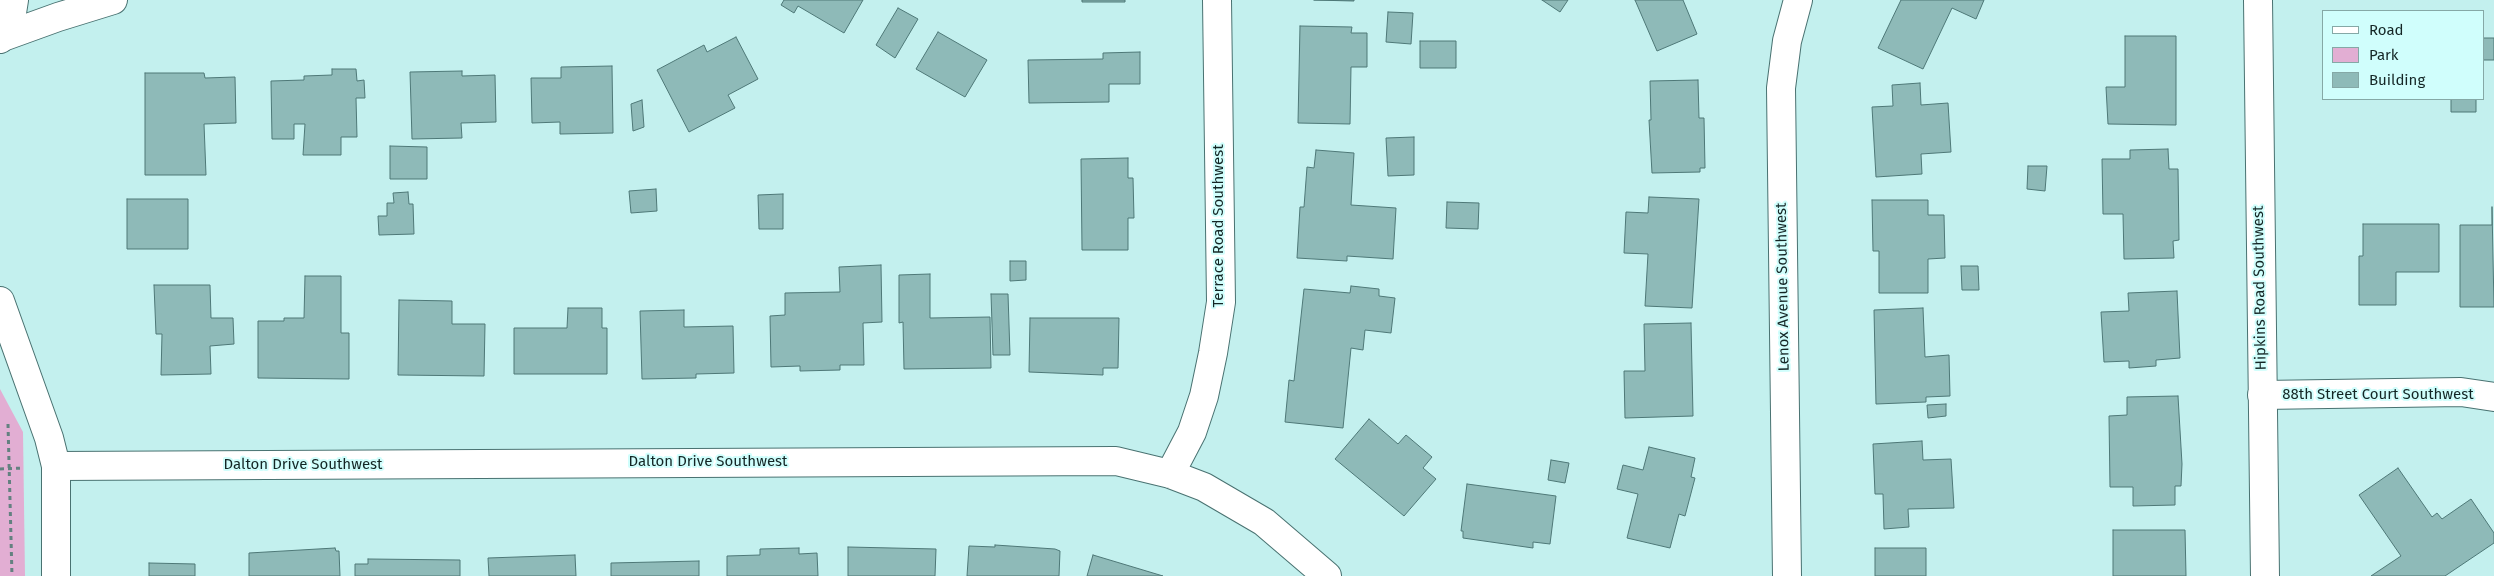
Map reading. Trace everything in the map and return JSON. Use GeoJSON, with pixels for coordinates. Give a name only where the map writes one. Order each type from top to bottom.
{"type":"FeatureCollection","features":[{"type":"Feature","properties":{"kind":"street"},"geometry":{"type":"LineString","coordinates":[[0,38],[11,19],[14,0]]}},
{"type":"Feature","properties":{"kind":"street"},"geometry":{"type":"LineString","coordinates":[[0,38],[66,14],[114,0]]}},
{"type":"Feature","properties":{"kind":"street","name":"Terrace Road Southwest"},"geometry":{"type":"LineString","coordinates":[[1170,474],[1192,432],[1204,396],[1214,352],[1221,302],[1217,0]]}},
{"type":"Feature","properties":{"kind":"street","name":"Lenox Avenue Southwest"},"geometry":{"type":"LineString","coordinates":[[1787,576],[1781,88],[1787,41],[1798,0]]}},
{"type":"Feature","properties":{"kind":"street","name":"Hipkins Road Southwest"},"geometry":{"type":"LineString","coordinates":[[2258,0],[2265,576]]}},
{"type":"Feature","properties":{"kind":"street"},"geometry":{"type":"LineString","coordinates":[[0,301],[49,438],[56,466],[56,576]]}},
{"type":"Feature","properties":{"kind":"street","name":"88th Street Court Southwest"},"geometry":{"type":"LineString","coordinates":[[2262,395],[2461,392],[2494,397]]}},
{"type":"Feature","properties":{"kind":"street","name":"Dalton Drive Southwest"},"geometry":{"type":"LineString","coordinates":[[56,466],[1116,460],[1170,474],[1204,487],[1264,522],[1327,576]]}},
{"type":"Feature","properties":{"kind":"path"},"geometry":{"type":"LineString","coordinates":[[8,423],[12,576]]}},
{"type":"Feature","properties":{"kind":"path"},"geometry":{"type":"LineString","coordinates":[[0,470],[10,469]]}},
{"type":"Feature","properties":{"kind":"green space"},"geometry":{"type":"Polygon","coordinates":[[[0,389],[23,432],[25,576],[0,576],[0,389]]]}},
{"type":"Feature","properties":{"kind":"building"},"geometry":{"type":"Polygon","coordinates":[[[784,0],[863,0],[844,33],[798,6],[794,13],[781,5],[784,0]]]}},
{"type":"Feature","properties":{"kind":"building"},"geometry":{"type":"Polygon","coordinates":[[[1082,0],[1125,0],[1125,2],[1082,2],[1082,0]]]}},
{"type":"Feature","properties":{"kind":"building"},"geometry":{"type":"Polygon","coordinates":[[[1314,0],[1354,0],[1354,1],[1314,0]]]}},
{"type":"Feature","properties":{"kind":"building"},"geometry":{"type":"Polygon","coordinates":[[[1542,0],[1568,0],[1560,12],[1542,0]]]}},
{"type":"Feature","properties":{"kind":"building"},"geometry":{"type":"Polygon","coordinates":[[[1635,0],[1683,0],[1697,34],[1657,51],[1635,0]]]}},
{"type":"Feature","properties":{"kind":"building"},"geometry":{"type":"Polygon","coordinates":[[[1901,0],[1984,0],[1976,19],[1952,8],[1923,69],[1878,48],[1901,0]]]}},
{"type":"Feature","properties":{"kind":"building"},"geometry":{"type":"Polygon","coordinates":[[[898,8],[918,19],[895,58],[876,45],[898,8]]]}},
{"type":"Feature","properties":{"kind":"building"},"geometry":{"type":"Polygon","coordinates":[[[1388,12],[1413,13],[1411,44],[1386,42],[1388,12]]]}},
{"type":"Feature","properties":{"kind":"building"},"geometry":{"type":"Polygon","coordinates":[[[1300,26],[1352,27],[1351,33],[1367,33],[1367,67],[1351,67],[1350,124],[1298,123],[1300,26]]]}},
{"type":"Feature","properties":{"kind":"building"},"geometry":{"type":"Polygon","coordinates":[[[938,32],[987,60],[965,97],[916,69],[938,32]]]}},
{"type":"Feature","properties":{"kind":"building"},"geometry":{"type":"Polygon","coordinates":[[[2125,36],[2176,36],[2176,125],[2108,124],[2106,87],[2125,87],[2125,36]]]}},
{"type":"Feature","properties":{"kind":"building"},"geometry":{"type":"Polygon","coordinates":[[[736,37],[758,79],[728,95],[735,108],[689,132],[657,70],[704,45],[707,52],[736,37]]]}},
{"type":"Feature","properties":{"kind":"building"},"geometry":{"type":"Polygon","coordinates":[[[2484,38],[2494,38],[2494,60],[2484,60],[2484,38]]]}},
{"type":"Feature","properties":{"kind":"building"},"geometry":{"type":"Polygon","coordinates":[[[1420,41],[1456,41],[1456,68],[1420,68],[1420,41]]]}},
{"type":"Feature","properties":{"kind":"building"},"geometry":{"type":"Polygon","coordinates":[[[1140,52],[1140,84],[1109,84],[1109,102],[1029,103],[1028,60],[1103,59],[1103,53],[1140,52]]]}},
{"type":"Feature","properties":{"kind":"building"},"geometry":{"type":"Polygon","coordinates":[[[612,66],[613,133],[560,134],[560,122],[532,123],[531,78],[561,78],[561,67],[612,66]]]}},
{"type":"Feature","properties":{"kind":"building"},"geometry":{"type":"Polygon","coordinates":[[[332,69],[356,69],[357,81],[364,80],[365,98],[356,98],[357,137],[341,137],[341,155],[303,155],[305,124],[294,124],[294,139],[272,139],[271,81],[304,80],[304,76],[332,75],[332,69]]]}},
{"type":"Feature","properties":{"kind":"building"},"geometry":{"type":"Polygon","coordinates":[[[462,71],[462,76],[495,75],[496,122],[461,123],[462,138],[412,139],[410,72],[462,71]]]}},
{"type":"Feature","properties":{"kind":"building"},"geometry":{"type":"Polygon","coordinates":[[[145,73],[204,73],[205,78],[235,77],[236,123],[204,124],[206,175],[145,175],[145,73]]]}},
{"type":"Feature","properties":{"kind":"building"},"geometry":{"type":"Polygon","coordinates":[[[1698,80],[1699,118],[1704,118],[1705,168],[1700,168],[1700,172],[1652,173],[1649,120],[1651,120],[1650,81],[1698,80]]]}},
{"type":"Feature","properties":{"kind":"building"},"geometry":{"type":"Polygon","coordinates":[[[1920,83],[1921,105],[1948,103],[1951,152],[1921,154],[1922,174],[1876,177],[1872,107],[1893,106],[1892,85],[1920,83]]]}},
{"type":"Feature","properties":{"kind":"building"},"geometry":{"type":"Polygon","coordinates":[[[642,100],[644,127],[633,131],[631,104],[642,100]]]}},
{"type":"Feature","properties":{"kind":"building"},"geometry":{"type":"Polygon","coordinates":[[[2451,100],[2476,100],[2476,112],[2451,112],[2451,100]]]}},
{"type":"Feature","properties":{"kind":"building"},"geometry":{"type":"Polygon","coordinates":[[[1414,137],[1414,175],[1388,176],[1386,138],[1414,137]]]}},
{"type":"Feature","properties":{"kind":"building"},"geometry":{"type":"Polygon","coordinates":[[[390,146],[427,147],[427,179],[390,179],[390,146]]]}},
{"type":"Feature","properties":{"kind":"building"},"geometry":{"type":"Polygon","coordinates":[[[2168,149],[2169,169],[2178,169],[2179,240],[2173,241],[2174,258],[2124,259],[2123,214],[2103,214],[2102,159],[2130,159],[2130,150],[2168,149]]]}},
{"type":"Feature","properties":{"kind":"building"},"geometry":{"type":"Polygon","coordinates":[[[1316,150],[1354,153],[1351,205],[1396,208],[1393,259],[1347,256],[1347,261],[1297,258],[1300,207],[1304,207],[1307,167],[1314,168],[1316,150]]]}},
{"type":"Feature","properties":{"kind":"building"},"geometry":{"type":"Polygon","coordinates":[[[1128,158],[1128,178],[1133,178],[1134,218],[1128,218],[1128,250],[1082,250],[1081,159],[1128,158]]]}},
{"type":"Feature","properties":{"kind":"building"},"geometry":{"type":"Polygon","coordinates":[[[2028,166],[2047,166],[2045,191],[2027,189],[2028,166]]]}},
{"type":"Feature","properties":{"kind":"building"},"geometry":{"type":"Polygon","coordinates":[[[656,189],[657,211],[631,213],[629,191],[656,189]]]}},
{"type":"Feature","properties":{"kind":"building"},"geometry":{"type":"Polygon","coordinates":[[[408,192],[409,204],[413,204],[414,234],[379,235],[378,216],[387,216],[387,203],[394,203],[393,193],[408,192]]]}},
{"type":"Feature","properties":{"kind":"building"},"geometry":{"type":"Polygon","coordinates":[[[783,194],[783,229],[759,229],[758,195],[783,194]]]}},
{"type":"Feature","properties":{"kind":"building"},"geometry":{"type":"Polygon","coordinates":[[[1649,197],[1699,199],[1692,308],[1645,306],[1648,254],[1624,253],[1626,212],[1648,213],[1649,197]]]}},
{"type":"Feature","properties":{"kind":"building"},"geometry":{"type":"Polygon","coordinates":[[[127,199],[188,199],[188,249],[127,249],[127,199]]]}},
{"type":"Feature","properties":{"kind":"building"},"geometry":{"type":"Polygon","coordinates":[[[1872,200],[1928,200],[1928,215],[1944,215],[1945,258],[1928,259],[1928,293],[1879,293],[1879,251],[1873,251],[1872,200]]]}},
{"type":"Feature","properties":{"kind":"building"},"geometry":{"type":"Polygon","coordinates":[[[1447,202],[1479,203],[1478,229],[1446,228],[1447,202]]]}},
{"type":"Feature","properties":{"kind":"building"},"geometry":{"type":"Polygon","coordinates":[[[2492,207],[2494,307],[2460,307],[2460,225],[2492,225],[2492,207]]]}},
{"type":"Feature","properties":{"kind":"building"},"geometry":{"type":"Polygon","coordinates":[[[2363,224],[2439,224],[2439,272],[2396,272],[2396,305],[2359,305],[2359,256],[2363,256],[2363,224]]]}},
{"type":"Feature","properties":{"kind":"building"},"geometry":{"type":"Polygon","coordinates":[[[1010,261],[1026,261],[1026,280],[1010,281],[1010,261]]]}},
{"type":"Feature","properties":{"kind":"building"},"geometry":{"type":"Polygon","coordinates":[[[881,265],[882,322],[863,323],[864,365],[840,365],[840,370],[800,371],[800,366],[771,367],[770,316],[785,315],[785,293],[840,292],[839,267],[881,265]]]}},
{"type":"Feature","properties":{"kind":"building"},"geometry":{"type":"Polygon","coordinates":[[[1961,266],[1978,266],[1979,290],[1962,290],[1961,266]]]}},
{"type":"Feature","properties":{"kind":"building"},"geometry":{"type":"Polygon","coordinates":[[[930,274],[930,318],[990,317],[991,368],[904,369],[903,322],[899,323],[899,275],[930,274]]]}},
{"type":"Feature","properties":{"kind":"building"},"geometry":{"type":"Polygon","coordinates":[[[305,276],[341,276],[341,333],[349,333],[349,379],[258,378],[258,321],[284,321],[284,318],[304,318],[305,276]]]}},
{"type":"Feature","properties":{"kind":"building"},"geometry":{"type":"Polygon","coordinates":[[[154,285],[210,285],[211,318],[233,318],[234,344],[210,346],[211,374],[161,375],[162,334],[156,334],[154,285]]]}},
{"type":"Feature","properties":{"kind":"building"},"geometry":{"type":"Polygon","coordinates":[[[1351,286],[1379,289],[1379,296],[1395,298],[1391,333],[1365,330],[1363,350],[1351,348],[1343,428],[1285,422],[1289,380],[1294,381],[1304,289],[1350,293],[1351,286]]]}},
{"type":"Feature","properties":{"kind":"building"},"geometry":{"type":"Polygon","coordinates":[[[2177,291],[2180,358],[2156,360],[2156,366],[2129,368],[2129,361],[2104,362],[2101,312],[2129,311],[2128,293],[2177,291]]]}},
{"type":"Feature","properties":{"kind":"building"},"geometry":{"type":"Polygon","coordinates":[[[991,294],[1008,294],[1010,355],[993,355],[991,294]]]}},
{"type":"Feature","properties":{"kind":"building"},"geometry":{"type":"Polygon","coordinates":[[[399,300],[452,301],[452,324],[485,324],[484,376],[398,375],[399,300]]]}},
{"type":"Feature","properties":{"kind":"building"},"geometry":{"type":"Polygon","coordinates":[[[568,308],[602,308],[602,328],[607,328],[607,374],[514,374],[514,328],[567,328],[568,308]]]}},
{"type":"Feature","properties":{"kind":"building"},"geometry":{"type":"Polygon","coordinates":[[[1923,308],[1925,357],[1949,355],[1950,396],[1926,397],[1926,402],[1876,404],[1874,310],[1923,308]]]}},
{"type":"Feature","properties":{"kind":"building"},"geometry":{"type":"Polygon","coordinates":[[[684,310],[684,327],[733,326],[734,373],[696,374],[696,378],[642,379],[640,311],[684,310]]]}},
{"type":"Feature","properties":{"kind":"building"},"geometry":{"type":"Polygon","coordinates":[[[1030,318],[1119,318],[1118,368],[1103,368],[1103,375],[1029,372],[1030,318]]]}},
{"type":"Feature","properties":{"kind":"building"},"geometry":{"type":"Polygon","coordinates":[[[1691,323],[1693,416],[1625,418],[1624,371],[1645,371],[1644,324],[1691,323]]]}},
{"type":"Feature","properties":{"kind":"building"},"geometry":{"type":"Polygon","coordinates":[[[2178,396],[2182,464],[2181,486],[2175,486],[2175,505],[2133,506],[2133,487],[2110,487],[2109,416],[2127,415],[2127,397],[2178,396]]]}},
{"type":"Feature","properties":{"kind":"building"},"geometry":{"type":"Polygon","coordinates":[[[1946,404],[1946,416],[1928,418],[1927,405],[1946,404]]]}},
{"type":"Feature","properties":{"kind":"building"},"geometry":{"type":"Polygon","coordinates":[[[1369,419],[1398,444],[1406,435],[1432,457],[1423,468],[1436,479],[1404,516],[1335,459],[1369,419]]]}},
{"type":"Feature","properties":{"kind":"building"},"geometry":{"type":"Polygon","coordinates":[[[1922,441],[1923,460],[1951,459],[1954,508],[1908,509],[1909,527],[1884,529],[1883,494],[1875,494],[1873,444],[1922,441]]]}},
{"type":"Feature","properties":{"kind":"building"},"geometry":{"type":"Polygon","coordinates":[[[1649,447],[1695,458],[1691,477],[1695,478],[1685,516],[1679,514],[1670,548],[1627,538],[1638,494],[1617,489],[1623,465],[1643,470],[1649,447]]]}},
{"type":"Feature","properties":{"kind":"building"},"geometry":{"type":"Polygon","coordinates":[[[1551,460],[1569,463],[1565,483],[1548,480],[1551,460]]]}},
{"type":"Feature","properties":{"kind":"building"},"geometry":{"type":"Polygon","coordinates":[[[2398,468],[2432,517],[2437,513],[2442,519],[2471,499],[2494,533],[2494,543],[2445,576],[2371,576],[2401,556],[2359,495],[2398,468]]]}},
{"type":"Feature","properties":{"kind":"building"},"geometry":{"type":"Polygon","coordinates":[[[1467,484],[1556,496],[1550,544],[1533,542],[1533,548],[1463,538],[1463,531],[1461,531],[1467,484]]]}},
{"type":"Feature","properties":{"kind":"building"},"geometry":{"type":"Polygon","coordinates":[[[2113,530],[2185,530],[2186,576],[2113,576],[2113,530]]]}},
{"type":"Feature","properties":{"kind":"building"},"geometry":{"type":"Polygon","coordinates":[[[995,545],[1055,549],[1060,551],[1059,576],[967,576],[969,546],[995,547],[995,545]]]}},
{"type":"Feature","properties":{"kind":"building"},"geometry":{"type":"Polygon","coordinates":[[[848,547],[936,549],[935,576],[848,576],[848,547]]]}},
{"type":"Feature","properties":{"kind":"building"},"geometry":{"type":"Polygon","coordinates":[[[335,548],[336,551],[339,551],[340,576],[249,576],[249,553],[335,548]]]}},
{"type":"Feature","properties":{"kind":"building"},"geometry":{"type":"Polygon","coordinates":[[[799,548],[799,554],[817,553],[818,576],[727,576],[727,556],[760,555],[760,549],[799,548]]]}},
{"type":"Feature","properties":{"kind":"building"},"geometry":{"type":"Polygon","coordinates":[[[1875,548],[1926,548],[1926,576],[1875,576],[1875,548]]]}},
{"type":"Feature","properties":{"kind":"building"},"geometry":{"type":"Polygon","coordinates":[[[575,555],[576,576],[489,576],[488,558],[575,555]]]}},
{"type":"Feature","properties":{"kind":"building"},"geometry":{"type":"Polygon","coordinates":[[[1093,555],[1163,576],[1087,576],[1093,555]]]}},
{"type":"Feature","properties":{"kind":"building"},"geometry":{"type":"Polygon","coordinates":[[[368,559],[460,560],[460,576],[355,576],[355,564],[368,564],[368,559]]]}},
{"type":"Feature","properties":{"kind":"building"},"geometry":{"type":"Polygon","coordinates":[[[699,561],[699,576],[611,576],[611,563],[699,561]]]}},
{"type":"Feature","properties":{"kind":"building"},"geometry":{"type":"Polygon","coordinates":[[[149,563],[195,564],[195,576],[149,576],[149,563]]]}}]}
